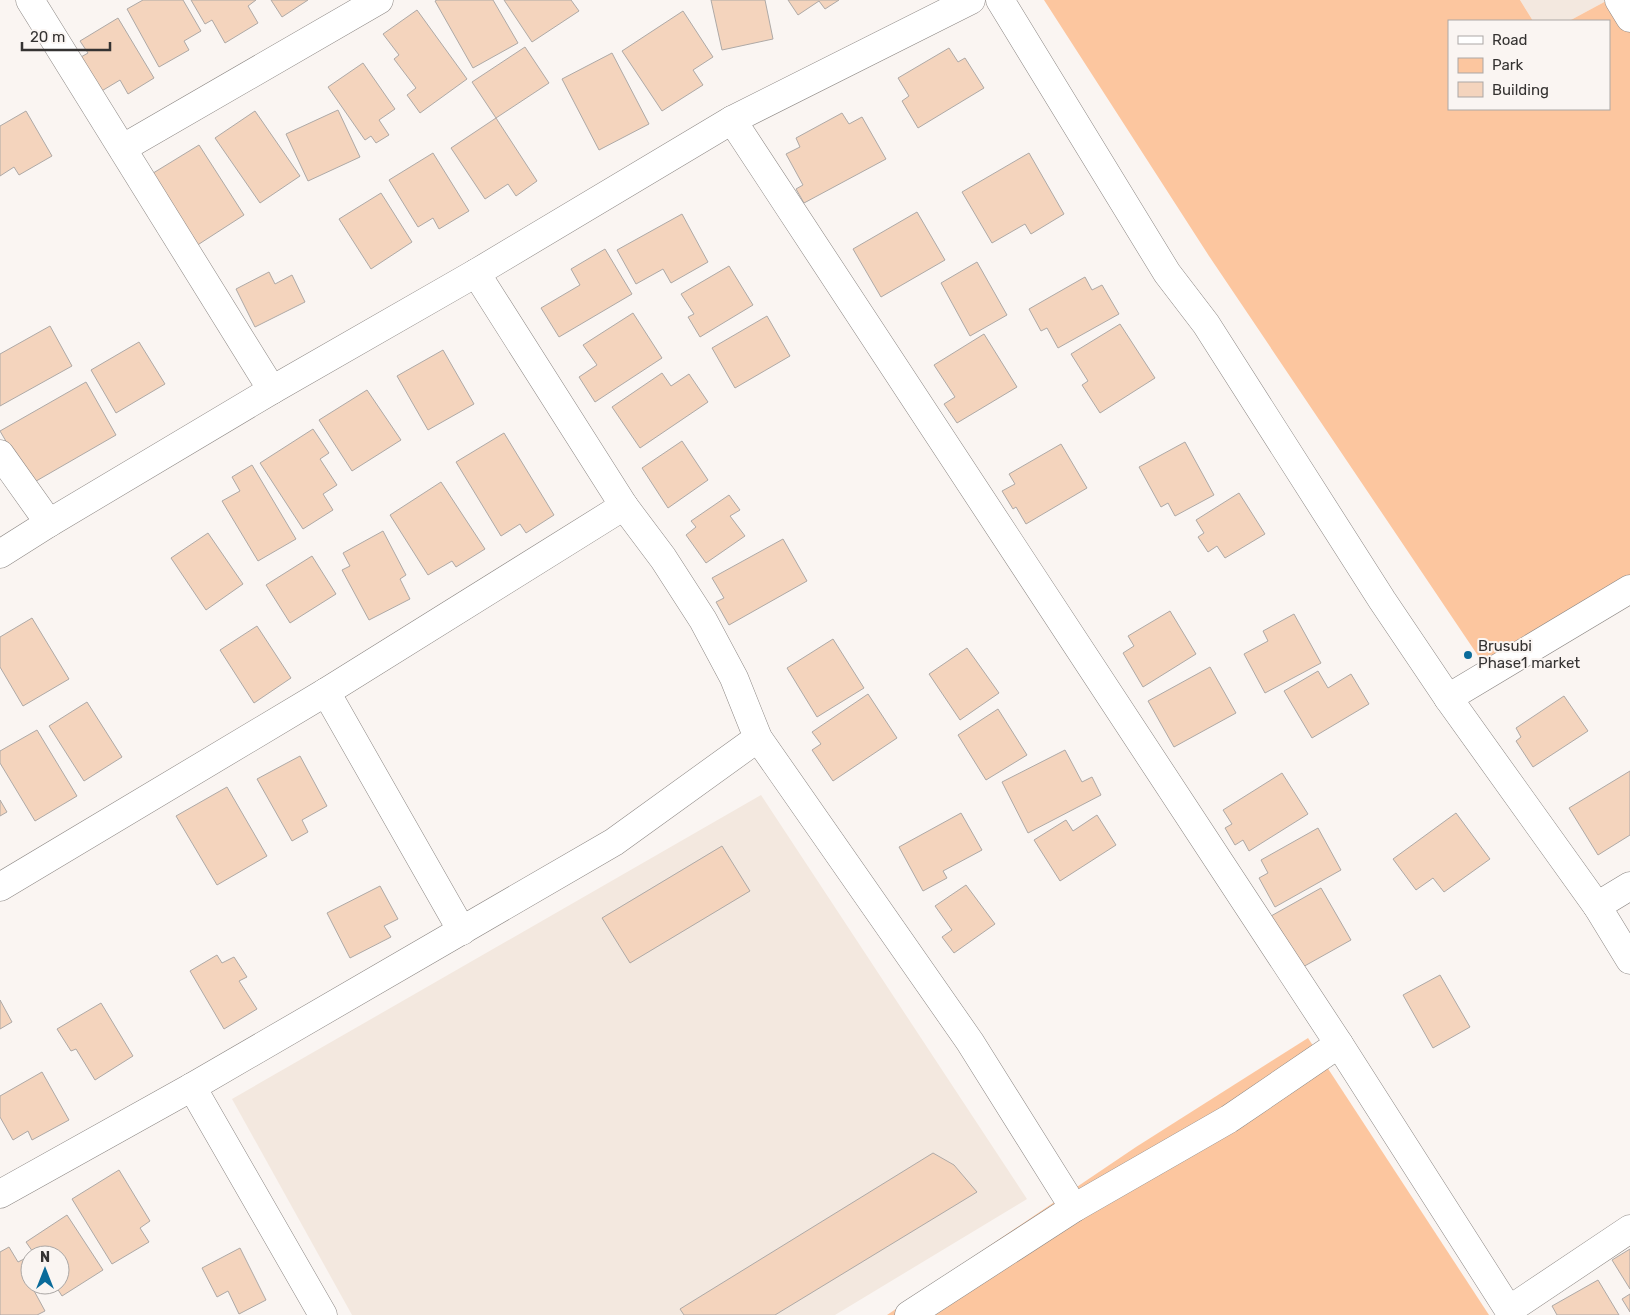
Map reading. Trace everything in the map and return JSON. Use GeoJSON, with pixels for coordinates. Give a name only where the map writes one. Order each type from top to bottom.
{"type":"FeatureCollection","features":[{"type":"Feature","properties":{"kind":"street"},"geometry":{"type":"LineString","coordinates":[[30,0],[272,390]]}},
{"type":"Feature","properties":{"kind":"street"},"geometry":{"type":"LineString","coordinates":[[123,148],[379,0]]}},
{"type":"Feature","properties":{"kind":"street"},"geometry":{"type":"LineString","coordinates":[[0,554],[272,390],[476,273],[732,120],[971,0]]}},
{"type":"Feature","properties":{"kind":"street"},"geometry":{"type":"LineString","coordinates":[[1000,0],[1168,273],[1206,324],[1382,600],[1448,698],[1597,906],[1630,960]]}},
{"type":"Feature","properties":{"kind":"street"},"geometry":{"type":"LineString","coordinates":[[1619,0],[1630,18]]}},
{"type":"Feature","properties":{"kind":"street"},"geometry":{"type":"LineString","coordinates":[[732,120],[1339,1044],[1511,1313],[1630,1229]]}},
{"type":"Feature","properties":{"kind":"street"},"geometry":{"type":"LineString","coordinates":[[476,273],[624,506],[663,558],[703,620],[734,678],[758,738],[970,1042],[1074,1208]]}},
{"type":"Feature","properties":{"kind":"street"},"geometry":{"type":"LineString","coordinates":[[0,454],[49,523]]}},
{"type":"Feature","properties":{"kind":"street"},"geometry":{"type":"LineString","coordinates":[[0,887],[326,692],[624,506]]}},
{"type":"Feature","properties":{"kind":"street"},"geometry":{"type":"LineString","coordinates":[[1448,698],[1630,589]]}},
{"type":"Feature","properties":{"kind":"street"},"geometry":{"type":"LineString","coordinates":[[326,692],[462,931]]}},
{"type":"Feature","properties":{"kind":"street"},"geometry":{"type":"LineString","coordinates":[[0,1194],[192,1087],[614,842],[758,738]]}},
{"type":"Feature","properties":{"kind":"street"},"geometry":{"type":"LineString","coordinates":[[1597,906],[1630,886]]}},
{"type":"Feature","properties":{"kind":"street"},"geometry":{"type":"LineString","coordinates":[[909,1315],[1074,1208],[1228,1119],[1339,1044]]}},
{"type":"Feature","properties":{"kind":"street"},"geometry":{"type":"LineString","coordinates":[[192,1087],[323,1315]]}},
{"type":"Feature","properties":{"kind":"shaded area"},"geometry":{"type":"Polygon","coordinates":[[[1520,0],[1608,0],[1571,20],[1532,20],[1520,0]]]}},
{"type":"Feature","properties":{"kind":"shaded area"},"geometry":{"type":"Polygon","coordinates":[[[761,795],[1027,1199],[835,1315],[352,1315],[232,1099],[761,795]]]}},
{"type":"Feature","properties":{"kind":"green space"},"geometry":{"type":"Polygon","coordinates":[[[1044,0],[1520,0],[1532,20],[1448,20],[1448,110],[1610,110],[1610,20],[1571,20],[1608,0],[1630,26],[1630,592],[1491,675],[1209,256],[1044,0]]]}},
{"type":"Feature","properties":{"kind":"green space"},"geometry":{"type":"Polygon","coordinates":[[[1308,1038],[1489,1315],[887,1315],[1136,1147],[1308,1038]]]}},
{"type":"Feature","properties":{"kind":"building"},"geometry":{"type":"Polygon","coordinates":[[[143,0],[183,0],[201,31],[184,41],[189,50],[159,67],[127,9],[143,0]]]}},
{"type":"Feature","properties":{"kind":"building"},"geometry":{"type":"Polygon","coordinates":[[[191,0],[256,0],[248,6],[258,23],[225,43],[212,20],[205,24],[191,0]]]}},
{"type":"Feature","properties":{"kind":"building"},"geometry":{"type":"Polygon","coordinates":[[[271,0],[308,0],[282,17],[271,0]]]}},
{"type":"Feature","properties":{"kind":"building"},"geometry":{"type":"Polygon","coordinates":[[[493,0],[518,43],[473,68],[435,1],[493,0]]]}},
{"type":"Feature","properties":{"kind":"building"},"geometry":{"type":"Polygon","coordinates":[[[504,0],[571,0],[579,11],[532,42],[504,0]]]}},
{"type":"Feature","properties":{"kind":"building"},"geometry":{"type":"Polygon","coordinates":[[[711,0],[765,0],[773,39],[722,50],[711,0]]]}},
{"type":"Feature","properties":{"kind":"building"},"geometry":{"type":"Polygon","coordinates":[[[788,0],[839,0],[825,9],[819,1],[798,15],[788,0]]]}},
{"type":"Feature","properties":{"kind":"building"},"geometry":{"type":"Polygon","coordinates":[[[417,10],[467,79],[420,113],[407,95],[416,88],[394,59],[399,55],[383,34],[417,10]]]}},
{"type":"Feature","properties":{"kind":"building"},"geometry":{"type":"Polygon","coordinates":[[[683,11],[713,57],[693,70],[703,85],[662,111],[622,51],[683,11]]]}},
{"type":"Feature","properties":{"kind":"building"},"geometry":{"type":"Polygon","coordinates":[[[118,18],[154,78],[128,94],[120,80],[95,95],[74,61],[88,53],[80,41],[118,18]]]}},
{"type":"Feature","properties":{"kind":"building"},"geometry":{"type":"Polygon","coordinates":[[[525,47],[549,83],[496,118],[472,82],[525,47]]]}},
{"type":"Feature","properties":{"kind":"building"},"geometry":{"type":"Polygon","coordinates":[[[949,48],[958,62],[965,58],[984,88],[918,128],[902,101],[909,96],[898,78],[949,48]]]}},
{"type":"Feature","properties":{"kind":"building"},"geometry":{"type":"Polygon","coordinates":[[[612,53],[649,124],[599,150],[562,79],[612,53]]]}},
{"type":"Feature","properties":{"kind":"building"},"geometry":{"type":"Polygon","coordinates":[[[363,63],[395,109],[379,120],[389,135],[376,143],[371,136],[365,140],[328,87],[363,63]]]}},
{"type":"Feature","properties":{"kind":"building"},"geometry":{"type":"Polygon","coordinates":[[[338,110],[360,157],[308,181],[286,134],[338,110]]]}},
{"type":"Feature","properties":{"kind":"building"},"geometry":{"type":"Polygon","coordinates":[[[26,111],[52,156],[19,175],[14,167],[0,176],[0,126],[26,111]]]}},
{"type":"Feature","properties":{"kind":"building"},"geometry":{"type":"Polygon","coordinates":[[[255,111],[300,176],[260,203],[215,138],[255,111]]]}},
{"type":"Feature","properties":{"kind":"building"},"geometry":{"type":"Polygon","coordinates":[[[842,113],[849,124],[862,117],[886,159],[804,203],[796,189],[803,185],[786,154],[800,147],[796,138],[842,113]]]}},
{"type":"Feature","properties":{"kind":"building"},"geometry":{"type":"Polygon","coordinates":[[[496,118],[537,181],[516,196],[508,184],[485,199],[451,148],[496,118]]]}},
{"type":"Feature","properties":{"kind":"building"},"geometry":{"type":"Polygon","coordinates":[[[199,145],[244,215],[196,246],[150,175],[199,145]]]}},
{"type":"Feature","properties":{"kind":"building"},"geometry":{"type":"Polygon","coordinates":[[[433,153],[469,211],[439,229],[433,218],[418,227],[389,180],[433,153]]]}},
{"type":"Feature","properties":{"kind":"building"},"geometry":{"type":"Polygon","coordinates":[[[1029,153],[1064,214],[1031,234],[1025,224],[992,243],[962,192],[1029,153]]]}},
{"type":"Feature","properties":{"kind":"building"},"geometry":{"type":"Polygon","coordinates":[[[381,193],[412,242],[371,269],[339,219],[381,193]]]}},
{"type":"Feature","properties":{"kind":"building"},"geometry":{"type":"Polygon","coordinates":[[[917,212],[945,260],[881,297],[853,249],[917,212]]]}},
{"type":"Feature","properties":{"kind":"building"},"geometry":{"type":"Polygon","coordinates":[[[682,214],[708,262],[671,283],[663,269],[636,284],[617,250],[682,214]]]}},
{"type":"Feature","properties":{"kind":"building"},"geometry":{"type":"Polygon","coordinates":[[[605,249],[632,294],[559,337],[541,308],[580,285],[571,269],[605,249]]]}},
{"type":"Feature","properties":{"kind":"building"},"geometry":{"type":"Polygon","coordinates":[[[977,262],[1007,315],[970,336],[941,283],[977,262]]]}},
{"type":"Feature","properties":{"kind":"building"},"geometry":{"type":"Polygon","coordinates":[[[729,266],[753,305],[700,337],[688,317],[694,314],[681,294],[729,266]]]}},
{"type":"Feature","properties":{"kind":"building"},"geometry":{"type":"Polygon","coordinates":[[[269,272],[275,284],[292,275],[305,302],[255,327],[236,289],[269,272]]]}},
{"type":"Feature","properties":{"kind":"building"},"geometry":{"type":"Polygon","coordinates":[[[1085,277],[1092,290],[1102,285],[1119,314],[1058,348],[1047,328],[1041,331],[1029,309],[1085,277]]]}},
{"type":"Feature","properties":{"kind":"building"},"geometry":{"type":"Polygon","coordinates":[[[633,313],[662,358],[595,402],[579,377],[597,365],[583,345],[633,313]]]}},
{"type":"Feature","properties":{"kind":"building"},"geometry":{"type":"Polygon","coordinates":[[[767,316],[790,356],[735,388],[712,348],[767,316]]]}},
{"type":"Feature","properties":{"kind":"building"},"geometry":{"type":"Polygon","coordinates":[[[1120,324],[1155,378],[1100,413],[1082,385],[1088,381],[1071,354],[1120,324]]]}},
{"type":"Feature","properties":{"kind":"building"},"geometry":{"type":"Polygon","coordinates":[[[50,326],[72,366],[0,406],[0,354],[50,326]]]}},
{"type":"Feature","properties":{"kind":"building"},"geometry":{"type":"Polygon","coordinates":[[[984,334],[1017,387],[957,423],[944,404],[955,397],[934,365],[984,334]]]}},
{"type":"Feature","properties":{"kind":"building"},"geometry":{"type":"Polygon","coordinates":[[[139,342],[165,384],[116,413],[91,370],[139,342]]]}},
{"type":"Feature","properties":{"kind":"building"},"geometry":{"type":"Polygon","coordinates":[[[443,350],[474,404],[428,430],[397,376],[443,350]]]}},
{"type":"Feature","properties":{"kind":"building"},"geometry":{"type":"Polygon","coordinates":[[[662,373],[671,386],[689,374],[708,402],[640,448],[612,407],[662,373]]]}},
{"type":"Feature","properties":{"kind":"building"},"geometry":{"type":"Polygon","coordinates":[[[86,382],[116,435],[31,484],[0,431],[86,382]]]}},
{"type":"Feature","properties":{"kind":"building"},"geometry":{"type":"Polygon","coordinates":[[[367,390],[401,440],[352,471],[319,420],[367,390]]]}},
{"type":"Feature","properties":{"kind":"building"},"geometry":{"type":"Polygon","coordinates":[[[313,429],[329,453],[320,459],[337,485],[323,494],[333,510],[303,529],[260,463],[313,429]]]}},
{"type":"Feature","properties":{"kind":"building"},"geometry":{"type":"Polygon","coordinates":[[[504,433],[554,515],[526,533],[520,524],[501,536],[456,462],[504,433]]]}},
{"type":"Feature","properties":{"kind":"building"},"geometry":{"type":"Polygon","coordinates":[[[682,441],[708,480],[668,508],[642,468],[682,441]]]}},
{"type":"Feature","properties":{"kind":"building"},"geometry":{"type":"Polygon","coordinates":[[[1185,442],[1214,495],[1175,516],[1168,503],[1161,507],[1139,467],[1185,442]]]}},
{"type":"Feature","properties":{"kind":"building"},"geometry":{"type":"Polygon","coordinates":[[[1061,444],[1087,488],[1026,524],[1016,507],[1013,509],[1002,491],[1015,484],[1009,474],[1061,444]]]}},
{"type":"Feature","properties":{"kind":"building"},"geometry":{"type":"Polygon","coordinates":[[[252,465],[296,539],[258,561],[222,501],[240,491],[232,477],[252,465]]]}},
{"type":"Feature","properties":{"kind":"building"},"geometry":{"type":"Polygon","coordinates":[[[441,482],[485,549],[456,567],[452,561],[428,575],[390,515],[441,482]]]}},
{"type":"Feature","properties":{"kind":"building"},"geometry":{"type":"Polygon","coordinates":[[[1239,493],[1265,534],[1225,558],[1217,546],[1208,552],[1198,537],[1204,533],[1196,520],[1239,493]]]}},
{"type":"Feature","properties":{"kind":"building"},"geometry":{"type":"Polygon","coordinates":[[[729,495],[740,510],[730,516],[745,536],[706,563],[686,535],[696,527],[691,521],[729,495]]]}},
{"type":"Feature","properties":{"kind":"building"},"geometry":{"type":"Polygon","coordinates":[[[383,531],[406,575],[400,579],[410,599],[369,620],[342,570],[350,566],[343,553],[383,531]]]}},
{"type":"Feature","properties":{"kind":"building"},"geometry":{"type":"Polygon","coordinates":[[[208,533],[243,584],[206,610],[171,558],[208,533]]]}},
{"type":"Feature","properties":{"kind":"building"},"geometry":{"type":"Polygon","coordinates":[[[783,539],[807,581],[729,625],[716,602],[724,598],[712,578],[783,539]]]}},
{"type":"Feature","properties":{"kind":"building"},"geometry":{"type":"Polygon","coordinates":[[[312,556],[336,594],[290,623],[266,585],[312,556]]]}},
{"type":"Feature","properties":{"kind":"building"},"geometry":{"type":"Polygon","coordinates":[[[1170,611],[1196,654],[1143,687],[1123,653],[1134,646],[1128,636],[1170,611]]]}},
{"type":"Feature","properties":{"kind":"building"},"geometry":{"type":"Polygon","coordinates":[[[1294,614],[1321,663],[1265,693],[1244,654],[1268,641],[1263,631],[1294,614]]]}},
{"type":"Feature","properties":{"kind":"building"},"geometry":{"type":"Polygon","coordinates":[[[32,618],[69,679],[23,706],[0,667],[0,637],[32,618]]]}},
{"type":"Feature","properties":{"kind":"building"},"geometry":{"type":"Polygon","coordinates":[[[257,626],[291,678],[254,703],[220,650],[257,626]]]}},
{"type":"Feature","properties":{"kind":"building"},"geometry":{"type":"Polygon","coordinates":[[[833,639],[864,688],[817,717],[787,668],[833,639]]]}},
{"type":"Feature","properties":{"kind":"building"},"geometry":{"type":"Polygon","coordinates":[[[967,648],[999,693],[960,720],[929,674],[967,648]]]}},
{"type":"Feature","properties":{"kind":"building"},"geometry":{"type":"Polygon","coordinates":[[[1210,667],[1236,713],[1174,747],[1148,701],[1210,667]]]}},
{"type":"Feature","properties":{"kind":"building"},"geometry":{"type":"Polygon","coordinates":[[[1318,671],[1328,688],[1351,674],[1369,704],[1312,738],[1284,691],[1318,671]]]}},
{"type":"Feature","properties":{"kind":"building"},"geometry":{"type":"Polygon","coordinates":[[[868,694],[897,738],[833,781],[812,750],[821,744],[812,732],[868,694]]]}},
{"type":"Feature","properties":{"kind":"building"},"geometry":{"type":"Polygon","coordinates":[[[1564,696],[1588,731],[1533,767],[1516,741],[1521,737],[1516,728],[1564,696]]]}},
{"type":"Feature","properties":{"kind":"building"},"geometry":{"type":"Polygon","coordinates":[[[87,702],[122,757],[84,781],[49,726],[87,702]]]}},
{"type":"Feature","properties":{"kind":"building"},"geometry":{"type":"Polygon","coordinates":[[[998,709],[1027,755],[986,780],[958,735],[998,709]]]}},
{"type":"Feature","properties":{"kind":"building"},"geometry":{"type":"Polygon","coordinates":[[[37,730],[77,796],[35,821],[0,763],[0,751],[37,730]]]}},
{"type":"Feature","properties":{"kind":"building"},"geometry":{"type":"Polygon","coordinates":[[[1065,750],[1082,782],[1092,777],[1101,795],[1028,833],[1002,782],[1065,750]]]}},
{"type":"Feature","properties":{"kind":"building"},"geometry":{"type":"Polygon","coordinates":[[[300,756],[327,806],[302,820],[308,832],[292,841],[257,779],[300,756]]]}},
{"type":"Feature","properties":{"kind":"building"},"geometry":{"type":"Polygon","coordinates":[[[1630,771],[1630,835],[1598,855],[1569,808],[1630,771]]]}},
{"type":"Feature","properties":{"kind":"building"},"geometry":{"type":"Polygon","coordinates":[[[1282,773],[1308,814],[1249,851],[1243,840],[1235,845],[1225,828],[1232,824],[1223,810],[1282,773]]]}},
{"type":"Feature","properties":{"kind":"building"},"geometry":{"type":"Polygon","coordinates":[[[227,787],[267,856],[217,885],[176,816],[227,787]]]}},
{"type":"Feature","properties":{"kind":"building"},"geometry":{"type":"Polygon","coordinates":[[[0,800],[7,812],[0,816],[0,800]]]}},
{"type":"Feature","properties":{"kind":"building"},"geometry":{"type":"Polygon","coordinates":[[[961,813],[982,850],[943,871],[947,878],[923,891],[899,847],[961,813]]]}},
{"type":"Feature","properties":{"kind":"building"},"geometry":{"type":"Polygon","coordinates":[[[1456,813],[1490,859],[1444,892],[1433,878],[1416,890],[1393,859],[1456,813]]]}},
{"type":"Feature","properties":{"kind":"building"},"geometry":{"type":"Polygon","coordinates":[[[1097,815],[1116,845],[1060,881],[1034,840],[1066,820],[1073,831],[1097,815]]]}},
{"type":"Feature","properties":{"kind":"building"},"geometry":{"type":"Polygon","coordinates":[[[1318,828],[1341,870],[1275,907],[1259,878],[1268,873],[1261,860],[1318,828]]]}},
{"type":"Feature","properties":{"kind":"building"},"geometry":{"type":"Polygon","coordinates":[[[722,846],[750,891],[630,963],[602,918],[722,846]]]}},
{"type":"Feature","properties":{"kind":"building"},"geometry":{"type":"Polygon","coordinates":[[[966,885],[995,924],[954,953],[942,937],[952,930],[935,906],[966,885]]]}},
{"type":"Feature","properties":{"kind":"building"},"geometry":{"type":"Polygon","coordinates":[[[380,886],[398,919],[384,926],[391,937],[350,958],[327,913],[380,886]]]}},
{"type":"Feature","properties":{"kind":"building"},"geometry":{"type":"Polygon","coordinates":[[[1321,888],[1351,940],[1301,968],[1271,916],[1321,888]]]}},
{"type":"Feature","properties":{"kind":"building"},"geometry":{"type":"Polygon","coordinates":[[[217,955],[222,963],[234,957],[247,977],[239,981],[257,1009],[224,1029],[190,971],[217,955]]]}},
{"type":"Feature","properties":{"kind":"building"},"geometry":{"type":"Polygon","coordinates":[[[1440,975],[1470,1027],[1433,1048],[1403,995],[1440,975]]]}},
{"type":"Feature","properties":{"kind":"building"},"geometry":{"type":"Polygon","coordinates":[[[0,1000],[12,1022],[0,1029],[0,1000]]]}},
{"type":"Feature","properties":{"kind":"building"},"geometry":{"type":"Polygon","coordinates":[[[101,1003],[133,1056],[95,1080],[76,1049],[71,1051],[57,1029],[101,1003]]]}},
{"type":"Feature","properties":{"kind":"building"},"geometry":{"type":"Polygon","coordinates":[[[42,1072],[69,1120],[32,1140],[28,1131],[13,1140],[0,1117],[0,1096],[42,1072]]]}},
{"type":"Feature","properties":{"kind":"building"},"geometry":{"type":"Polygon","coordinates":[[[933,1153],[954,1165],[977,1192],[775,1315],[684,1315],[680,1309],[933,1153]]]}},
{"type":"Feature","properties":{"kind":"building"},"geometry":{"type":"Polygon","coordinates":[[[119,1170],[150,1221],[140,1228],[149,1242],[112,1264],[72,1199],[119,1170]]]}},
{"type":"Feature","properties":{"kind":"building"},"geometry":{"type":"Polygon","coordinates":[[[67,1215],[103,1270],[70,1291],[70,1245],[28,1245],[26,1242],[67,1215]]]}},
{"type":"Feature","properties":{"kind":"building"},"geometry":{"type":"Polygon","coordinates":[[[9,1247],[18,1262],[20,1261],[20,1295],[36,1295],[45,1311],[37,1315],[0,1315],[0,1252],[9,1247]]]}},
{"type":"Feature","properties":{"kind":"building"},"geometry":{"type":"Polygon","coordinates":[[[240,1248],[266,1300],[239,1314],[228,1291],[217,1297],[202,1268],[240,1248]]]}},
{"type":"Feature","properties":{"kind":"building"},"geometry":{"type":"Polygon","coordinates":[[[1630,1249],[1630,1289],[1612,1260],[1630,1249]]]}},
{"type":"Feature","properties":{"kind":"building"},"geometry":{"type":"Polygon","coordinates":[[[1598,1280],[1619,1315],[1557,1315],[1552,1306],[1598,1280]]]}},
{"type":"Feature","properties":{"kind":"building"},"geometry":{"type":"Polygon","coordinates":[[[1630,1294],[1630,1312],[1622,1299],[1630,1294]]]}},
{"type":"Feature","properties":{"kind":"place","name":"Brusubi Phase1 market"},"geometry":{"type":"Point","coordinates":[1468,655]}}]}
